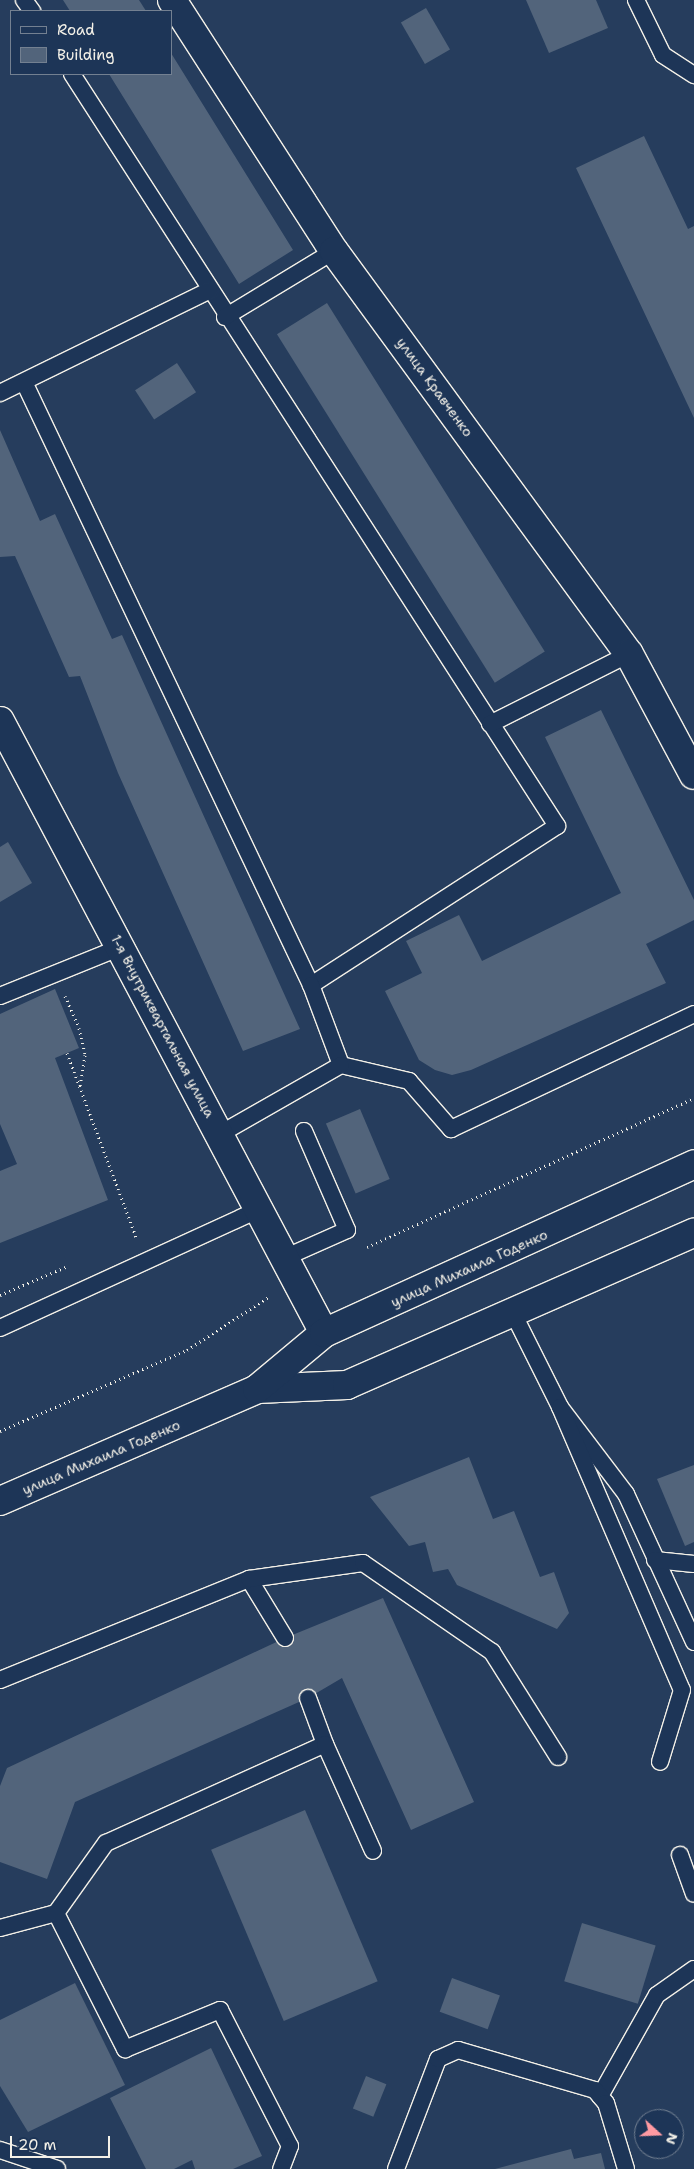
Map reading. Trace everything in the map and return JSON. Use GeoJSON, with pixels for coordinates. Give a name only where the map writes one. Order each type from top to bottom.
{"type":"FeatureCollection","features":[{"type":"Feature","properties":{"kind":"street","name":"улица Кравченко"},"geometry":{"type":"LineString","coordinates":[[172,0],[334,250],[629,654],[694,776]]}},
{"type":"Feature","properties":{"kind":"street","name":"1-я Внутриквартальная улица"},"geometry":{"type":"LineString","coordinates":[[0,721],[121,946],[324,1333]]}},
{"type":"Feature","properties":{"kind":"street","name":"улица Михаила Годенко"},"geometry":{"type":"LineString","coordinates":[[0,1501],[257,1390],[324,1333],[694,1164]]}},
{"type":"Feature","properties":{"kind":"street","name":"улица Михаила Годенко"},"geometry":{"type":"LineString","coordinates":[[257,1390],[347,1385],[694,1233]]}},
{"type":"Feature","properties":{"kind":"lane"},"geometry":{"type":"LineString","coordinates":[[636,0],[663,55],[694,75]]}},
{"type":"Feature","properties":{"kind":"lane"},"geometry":{"type":"LineString","coordinates":[[73,75],[210,290],[225,318],[557,826],[311,985]]}},
{"type":"Feature","properties":{"kind":"lane"},"geometry":{"type":"LineString","coordinates":[[225,318],[334,250]]}},
{"type":"Feature","properties":{"kind":"lane"},"geometry":{"type":"LineString","coordinates":[[0,393],[210,290]]}},
{"type":"Feature","properties":{"kind":"lane"},"geometry":{"type":"LineString","coordinates":[[24,382],[311,985],[340,1065]]}},
{"type":"Feature","properties":{"kind":"lane"},"geometry":{"type":"LineString","coordinates":[[490,724],[629,654]]}},
{"type":"Feature","properties":{"kind":"lane"},"geometry":{"type":"LineString","coordinates":[[0,996],[121,946]]}},
{"type":"Feature","properties":{"kind":"lane"},"geometry":{"type":"LineString","coordinates":[[220,1134],[340,1065],[409,1080],[451,1129],[694,1014]]}},
{"type":"Feature","properties":{"kind":"lane"},"geometry":{"type":"LineString","coordinates":[[289,1269],[347,1230],[304,1131]]}},
{"type":"Feature","properties":{"kind":"lane"},"geometry":{"type":"LineString","coordinates":[[0,1328],[258,1210]]}},
{"type":"Feature","properties":{"kind":"lane"},"geometry":{"type":"LineString","coordinates":[[513,1312],[560,1407],[682,1690],[660,1762]]}},
{"type":"Feature","properties":{"kind":"lane"},"geometry":{"type":"LineString","coordinates":[[560,1407],[626,1494],[694,1642]]}},
{"type":"Feature","properties":{"kind":"lane"},"geometry":{"type":"LineString","coordinates":[[655,1560],[694,1564]]}},
{"type":"Feature","properties":{"kind":"lane"},"geometry":{"type":"LineString","coordinates":[[0,1680],[249,1579],[363,1563],[492,1652],[558,1757]]}},
{"type":"Feature","properties":{"kind":"lane"},"geometry":{"type":"LineString","coordinates":[[249,1579],[285,1638]]}},
{"type":"Feature","properties":{"kind":"lane"},"geometry":{"type":"LineString","coordinates":[[308,1698],[325,1744],[373,1851]]}},
{"type":"Feature","properties":{"kind":"lane"},"geometry":{"type":"LineString","coordinates":[[0,1928],[56,1913],[106,1843],[325,1744]]}},
{"type":"Feature","properties":{"kind":"lane"},"geometry":{"type":"LineString","coordinates":[[680,1855],[694,1894]]}},
{"type":"Feature","properties":{"kind":"lane"},"geometry":{"type":"LineString","coordinates":[[56,1913],[125,2049],[220,2010],[290,2146],[281,2169]]}},
{"type":"Feature","properties":{"kind":"lane"},"geometry":{"type":"LineString","coordinates":[[600,2096],[657,1995],[694,1969]]}},
{"type":"Feature","properties":{"kind":"lane"},"geometry":{"type":"LineString","coordinates":[[396,2169],[438,2059],[458,2050],[574,2081],[600,2096],[626,2169]]}},
{"type":"Feature","properties":{"kind":"lane"},"geometry":{"type":"LineString","coordinates":[[0,2150],[56,2169]]}},
{"type":"Feature","properties":{"kind":"path"},"geometry":{"type":"LineString","coordinates":[[63,992],[79,1028],[85,1055],[80,1087]]}},
{"type":"Feature","properties":{"kind":"path"},"geometry":{"type":"LineString","coordinates":[[67,1053],[136,1237],[127,1240]]}},
{"type":"Feature","properties":{"kind":"path"},"geometry":{"type":"LineString","coordinates":[[358,1250],[694,1098]]}},
{"type":"Feature","properties":{"kind":"path"},"geometry":{"type":"LineString","coordinates":[[0,1296],[73,1264]]}},
{"type":"Feature","properties":{"kind":"path"},"geometry":{"type":"LineString","coordinates":[[0,1431],[187,1350],[289,1269]]}},
{"type":"Feature","properties":{"kind":"building"},"geometry":{"type":"Polygon","coordinates":[[[63,0],[139,0],[145,10],[69,10],[63,0]]]}},
{"type":"Feature","properties":{"kind":"building"},"geometry":{"type":"Polygon","coordinates":[[[526,0],[596,0],[608,28],[549,53],[526,0]]]}},
{"type":"Feature","properties":{"kind":"building"},"geometry":{"type":"Polygon","coordinates":[[[426,8],[450,50],[425,64],[401,22],[426,8]]]}},
{"type":"Feature","properties":{"kind":"building"},"geometry":{"type":"Polygon","coordinates":[[[172,55],[293,250],[239,284],[110,75],[172,75],[172,55]]]}},
{"type":"Feature","properties":{"kind":"building"},"geometry":{"type":"Polygon","coordinates":[[[644,136],[688,229],[694,226],[694,418],[576,168],[644,136]]]}},
{"type":"Feature","properties":{"kind":"building"},"geometry":{"type":"Polygon","coordinates":[[[327,303],[545,652],[495,683],[277,334],[327,303]]]}},
{"type":"Feature","properties":{"kind":"building"},"geometry":{"type":"Polygon","coordinates":[[[177,363],[196,392],[154,420],[135,390],[177,363]]]}},
{"type":"Feature","properties":{"kind":"building"},"geometry":{"type":"Polygon","coordinates":[[[0,430],[40,521],[55,514],[112,639],[122,635],[300,1029],[243,1051],[118,773],[80,676],[69,677],[15,556],[0,557],[0,430]]]}},
{"type":"Feature","properties":{"kind":"building"},"geometry":{"type":"Polygon","coordinates":[[[601,710],[694,900],[694,920],[646,944],[666,983],[471,1070],[452,1075],[435,1070],[419,1060],[385,991],[422,973],[406,941],[459,915],[482,961],[621,893],[545,737],[601,710]]]}},
{"type":"Feature","properties":{"kind":"building"},"geometry":{"type":"Polygon","coordinates":[[[8,842],[32,883],[0,902],[0,847],[8,842]]]}},
{"type":"Feature","properties":{"kind":"building"},"geometry":{"type":"Polygon","coordinates":[[[55,989],[79,1048],[55,1058],[108,1200],[0,1243],[0,1171],[17,1164],[0,1124],[0,1014],[55,989]]]}},
{"type":"Feature","properties":{"kind":"building"},"geometry":{"type":"Polygon","coordinates":[[[360,1109],[390,1179],[356,1193],[326,1123],[360,1109]]]}},
{"type":"Feature","properties":{"kind":"building"},"geometry":{"type":"Polygon","coordinates":[[[469,1457],[493,1519],[514,1511],[540,1577],[554,1572],[569,1613],[557,1629],[457,1585],[448,1569],[433,1572],[425,1542],[409,1546],[370,1497],[469,1457]]]}},
{"type":"Feature","properties":{"kind":"building"},"geometry":{"type":"Polygon","coordinates":[[[694,1465],[694,1542],[685,1546],[657,1479],[694,1465]]]}},
{"type":"Feature","properties":{"kind":"building"},"geometry":{"type":"Polygon","coordinates":[[[383,1598],[474,1802],[411,1830],[342,1678],[308,1698],[75,1802],[47,1879],[0,1862],[0,1786],[7,1768],[285,1638],[383,1598]]]}},
{"type":"Feature","properties":{"kind":"building"},"geometry":{"type":"Polygon","coordinates":[[[305,1810],[378,1981],[284,2021],[211,1850],[305,1810]]]}},
{"type":"Feature","properties":{"kind":"building"},"geometry":{"type":"Polygon","coordinates":[[[582,1923],[656,1946],[638,2004],[564,1981],[582,1923]]]}},
{"type":"Feature","properties":{"kind":"building"},"geometry":{"type":"Polygon","coordinates":[[[452,1978],[500,1995],[488,2029],[440,2012],[452,1978]]]}},
{"type":"Feature","properties":{"kind":"building"},"geometry":{"type":"Polygon","coordinates":[[[75,1983],[125,2085],[28,2132],[0,2086],[0,2020],[75,1983]]]}},
{"type":"Feature","properties":{"kind":"building"},"geometry":{"type":"Polygon","coordinates":[[[211,2048],[262,2156],[233,2169],[195,2169],[192,2160],[174,2169],[146,2169],[110,2098],[211,2048]]]}},
{"type":"Feature","properties":{"kind":"building"},"geometry":{"type":"Polygon","coordinates":[[[366,2076],[386,2084],[373,2117],[353,2108],[366,2076]]]}},
{"type":"Feature","properties":{"kind":"building"},"geometry":{"type":"Polygon","coordinates":[[[571,2149],[574,2159],[601,2153],[605,2169],[495,2169],[571,2149]]]}}]}
